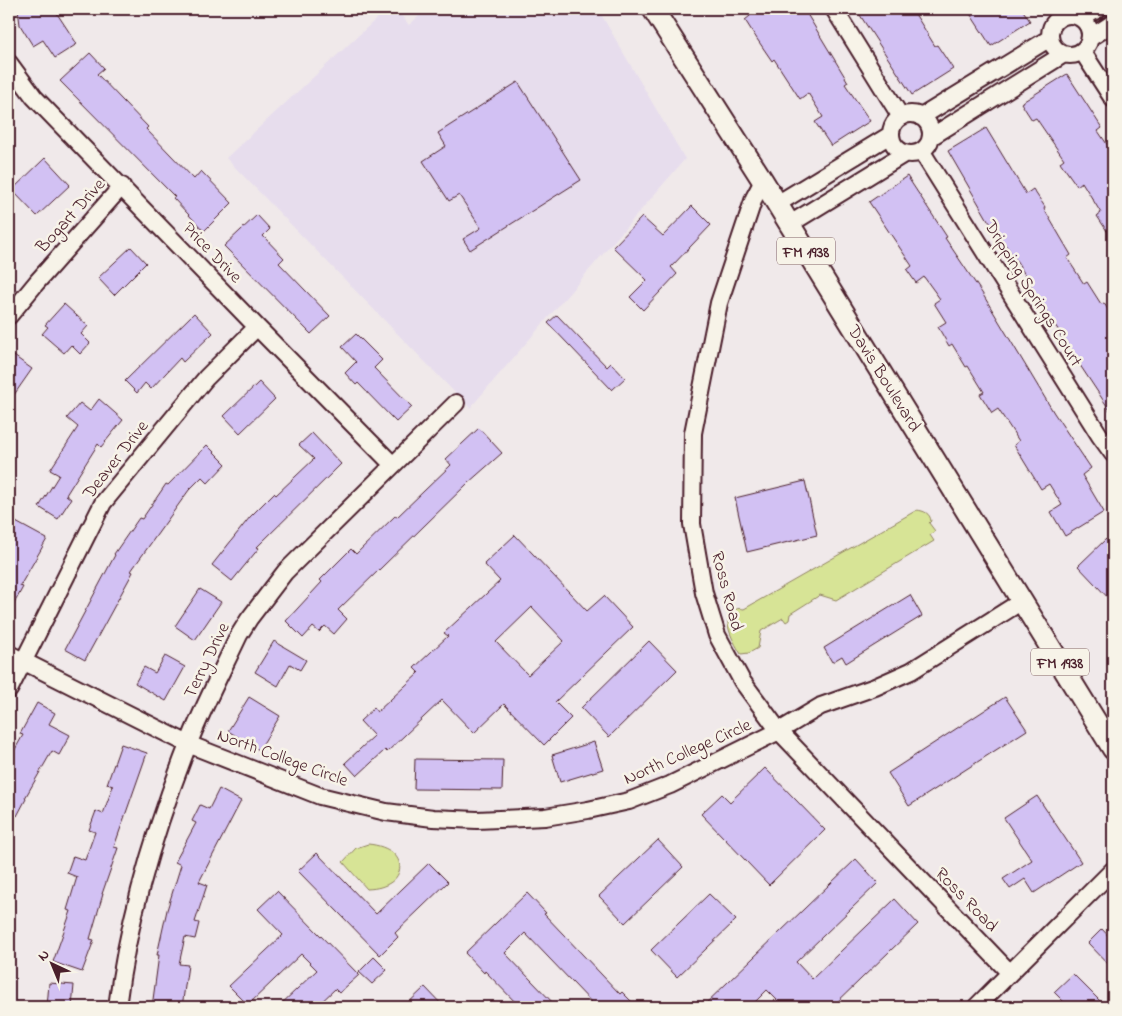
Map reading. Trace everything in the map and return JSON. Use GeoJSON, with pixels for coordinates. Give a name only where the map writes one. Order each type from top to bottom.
{"type":"FeatureCollection","features":[{"type":"Feature","properties":{"kind":"main road","name":"Davis Boulevard"},"geometry":{"type":"LineString","coordinates":[[653,9],[790,224],[1113,749]]}},
{"type":"Feature","properties":{"kind":"street"},"geometry":{"type":"LineString","coordinates":[[834,9],[901,116]]}},
{"type":"Feature","properties":{"kind":"street"},"geometry":{"type":"LineString","coordinates":[[1082,18],[1098,9]]}},
{"type":"Feature","properties":{"kind":"street"},"geometry":{"type":"LineString","coordinates":[[1113,24],[1086,44],[1073,55],[1064,54],[1053,46],[1050,38],[1052,26],[1058,13],[1082,18],[1089,27],[1086,44],[1113,99]]}},
{"type":"Feature","properties":{"kind":"street"},"geometry":{"type":"LineString","coordinates":[[921,117],[1050,38]]}},
{"type":"Feature","properties":{"kind":"street"},"geometry":{"type":"LineString","coordinates":[[931,137],[1064,54]]}},
{"type":"Feature","properties":{"kind":"street","name":"Price Drive"},"geometry":{"type":"LineString","coordinates":[[9,62],[34,97],[393,465]]}},
{"type":"Feature","properties":{"kind":"street"},"geometry":{"type":"LineString","coordinates":[[911,114],[921,117],[929,125],[931,137],[928,145],[922,152],[913,155],[904,154],[893,145],[890,135],[892,127],[901,116],[911,114]]}},
{"type":"Feature","properties":{"kind":"street"},"geometry":{"type":"LineString","coordinates":[[777,204],[890,135]]}},
{"type":"Feature","properties":{"kind":"street","name":"Dripping Springs Court"},"geometry":{"type":"LineString","coordinates":[[922,152],[1113,454]]}},
{"type":"Feature","properties":{"kind":"street"},"geometry":{"type":"LineString","coordinates":[[790,224],[904,154]]}},
{"type":"Feature","properties":{"kind":"street","name":"Ross Road"},"geometry":{"type":"LineString","coordinates":[[762,181],[754,198],[719,304],[693,433],[692,524],[704,593],[716,634],[742,681],[779,731],[1010,973]]}},
{"type":"Feature","properties":{"kind":"street","name":"Bogart Drive"},"geometry":{"type":"LineString","coordinates":[[9,316],[122,186]]}},
{"type":"Feature","properties":{"kind":"street","name":"Deaver Drive"},"geometry":{"type":"LineString","coordinates":[[9,690],[16,657],[103,503],[206,378],[257,327]]}},
{"type":"Feature","properties":{"kind":"street","name":"Terry Drive"},"geometry":{"type":"LineString","coordinates":[[118,1007],[120,985],[144,870],[188,744],[239,635],[249,618],[285,572],[456,403]]}},
{"type":"Feature","properties":{"kind":"street","name":"North College Circle"},"geometry":{"type":"LineString","coordinates":[[16,657],[188,744],[320,796],[386,812],[433,818],[476,820],[545,817],[588,810],[629,800],[670,785],[779,731],[821,706],[875,687],[911,671],[1022,601]]}},
{"type":"Feature","properties":{"kind":"street"},"geometry":{"type":"LineString","coordinates":[[976,1007],[1113,870]]}},
{"type":"Feature","properties":{"kind":"shaded area"},"geometry":{"type":"Polygon","coordinates":[[[387,9],[396,9],[409,25],[427,9],[598,9],[685,159],[470,408],[226,158],[387,9]]]}},
{"type":"Feature","properties":{"kind":"green space"},"geometry":{"type":"Polygon","coordinates":[[[917,510],[928,514],[931,521],[929,523],[935,531],[930,535],[934,541],[836,600],[820,595],[790,614],[789,620],[786,622],[783,618],[761,631],[758,648],[749,653],[741,654],[728,627],[729,616],[733,611],[744,609],[917,510]]]}},
{"type":"Feature","properties":{"kind":"green space"},"geometry":{"type":"Polygon","coordinates":[[[368,844],[382,847],[392,853],[398,860],[400,868],[391,882],[381,887],[367,889],[343,862],[356,848],[368,844]]]}},
{"type":"Feature","properties":{"kind":"building"},"geometry":{"type":"Polygon","coordinates":[[[18,9],[54,9],[77,44],[55,58],[43,40],[33,46],[20,25],[18,9]]]}},
{"type":"Feature","properties":{"kind":"building"},"geometry":{"type":"Polygon","coordinates":[[[746,9],[804,9],[848,82],[845,84],[870,121],[831,146],[815,122],[823,117],[808,93],[800,99],[774,59],[772,61],[745,20],[750,16],[746,9]]]}},
{"type":"Feature","properties":{"kind":"building"},"geometry":{"type":"Polygon","coordinates":[[[856,9],[912,9],[935,46],[937,45],[953,69],[912,95],[856,9]]]}},
{"type":"Feature","properties":{"kind":"building"},"geometry":{"type":"Polygon","coordinates":[[[967,9],[1022,9],[1030,21],[991,46],[967,9]]]}},
{"type":"Feature","properties":{"kind":"building"},"geometry":{"type":"Polygon","coordinates":[[[90,53],[104,68],[97,74],[148,127],[146,129],[194,179],[201,171],[232,203],[204,231],[173,198],[175,197],[60,81],[90,53]]]}},
{"type":"Feature","properties":{"kind":"building"},"geometry":{"type":"Polygon","coordinates":[[[1067,74],[1102,128],[1098,131],[1113,153],[1113,240],[1097,216],[1101,213],[1082,182],[1077,186],[1060,162],[1064,159],[1036,118],[1032,120],[1021,103],[1067,74]]]}},
{"type":"Feature","properties":{"kind":"building"},"geometry":{"type":"Polygon","coordinates":[[[518,82],[581,180],[470,250],[463,239],[481,228],[459,195],[449,201],[423,161],[446,146],[438,133],[518,82]]]}},
{"type":"Feature","properties":{"kind":"building"},"geometry":{"type":"Polygon","coordinates":[[[986,128],[1026,194],[1033,189],[1045,207],[1044,209],[1071,255],[1067,258],[1084,284],[1087,282],[1101,304],[1104,303],[1113,318],[1113,415],[1030,288],[1032,287],[1018,263],[988,220],[948,151],[986,128]]]}},
{"type":"Feature","properties":{"kind":"building"},"geometry":{"type":"Polygon","coordinates":[[[45,158],[70,185],[37,216],[12,190],[45,158]]]}},
{"type":"Feature","properties":{"kind":"building"},"geometry":{"type":"Polygon","coordinates":[[[907,176],[982,293],[1054,413],[1091,468],[1082,475],[1104,512],[1065,536],[1051,512],[1062,505],[1049,484],[1041,489],[1014,445],[1019,441],[998,409],[992,413],[980,394],[984,392],[968,366],[966,367],[952,344],[949,346],[938,327],[946,322],[934,303],[940,299],[924,277],[916,283],[907,270],[912,266],[869,202],[907,176]]]}},
{"type":"Feature","properties":{"kind":"building"},"geometry":{"type":"Polygon","coordinates":[[[692,206],[711,225],[671,267],[677,274],[643,310],[630,297],[647,280],[613,247],[642,217],[663,236],[692,206]]]}},
{"type":"Feature","properties":{"kind":"building"},"geometry":{"type":"Polygon","coordinates":[[[257,215],[270,229],[263,236],[284,258],[279,263],[330,316],[311,334],[224,246],[257,215]]]}},
{"type":"Feature","properties":{"kind":"building"},"geometry":{"type":"Polygon","coordinates":[[[131,247],[146,263],[114,295],[98,278],[131,247]]]}},
{"type":"Feature","properties":{"kind":"building"},"geometry":{"type":"Polygon","coordinates":[[[64,304],[88,326],[81,334],[90,343],[80,354],[71,345],[64,353],[42,334],[48,327],[45,325],[64,304]]]}},
{"type":"Feature","properties":{"kind":"building"},"geometry":{"type":"Polygon","coordinates":[[[194,313],[213,333],[183,362],[180,358],[151,389],[145,383],[137,393],[125,381],[194,313]]]}},
{"type":"Feature","properties":{"kind":"building"},"geometry":{"type":"Polygon","coordinates":[[[557,315],[607,367],[611,363],[625,378],[612,390],[548,323],[557,315]]]}},
{"type":"Feature","properties":{"kind":"building"},"geometry":{"type":"Polygon","coordinates":[[[356,334],[382,360],[374,368],[412,407],[396,422],[358,383],[356,385],[345,373],[356,362],[342,347],[356,334]]]}},
{"type":"Feature","properties":{"kind":"building"},"geometry":{"type":"Polygon","coordinates":[[[14,356],[32,369],[9,402],[9,363],[14,356]]]}},
{"type":"Feature","properties":{"kind":"building"},"geometry":{"type":"Polygon","coordinates":[[[259,382],[275,399],[240,433],[224,416],[259,382]]]}},
{"type":"Feature","properties":{"kind":"building"},"geometry":{"type":"Polygon","coordinates":[[[99,399],[123,420],[101,447],[98,444],[66,495],[71,499],[58,519],[39,507],[59,475],[50,470],[78,427],[67,418],[80,403],[90,411],[99,399]]]}},
{"type":"Feature","properties":{"kind":"building"},"geometry":{"type":"Polygon","coordinates":[[[479,428],[502,453],[468,483],[338,610],[347,619],[334,634],[325,626],[319,632],[313,627],[303,638],[286,621],[322,582],[320,580],[351,549],[356,554],[395,516],[397,517],[451,465],[446,459],[479,428]]]}},
{"type":"Feature","properties":{"kind":"building"},"geometry":{"type":"Polygon","coordinates":[[[312,433],[341,464],[257,547],[259,548],[232,581],[212,565],[250,517],[274,493],[276,495],[314,459],[299,445],[312,433]]]}},
{"type":"Feature","properties":{"kind":"building"},"geometry":{"type":"Polygon","coordinates":[[[207,445],[226,464],[208,483],[202,477],[189,490],[131,571],[133,572],[85,660],[65,649],[114,554],[139,518],[142,519],[166,484],[168,485],[207,445]]]}},
{"type":"Feature","properties":{"kind":"building"},"geometry":{"type":"Polygon","coordinates":[[[805,481],[817,535],[747,552],[735,498],[805,481]]]}},
{"type":"Feature","properties":{"kind":"building"},"geometry":{"type":"Polygon","coordinates":[[[14,521],[47,539],[20,586],[23,587],[9,613],[9,531],[14,521]]]}},
{"type":"Feature","properties":{"kind":"building"},"geometry":{"type":"Polygon","coordinates":[[[515,535],[587,611],[604,596],[633,627],[555,702],[571,718],[544,745],[504,704],[474,733],[442,700],[387,752],[385,750],[357,776],[345,763],[374,736],[360,721],[374,708],[377,712],[419,673],[414,668],[448,636],[444,633],[500,581],[484,564],[515,535]],[[532,607],[496,642],[528,675],[564,641],[532,607]]]}},
{"type":"Feature","properties":{"kind":"building"},"geometry":{"type":"Polygon","coordinates":[[[1106,539],[1113,547],[1113,603],[1078,566],[1106,539]]]}},
{"type":"Feature","properties":{"kind":"building"},"geometry":{"type":"Polygon","coordinates":[[[200,589],[221,602],[195,640],[175,626],[200,589]]]}},
{"type":"Feature","properties":{"kind":"building"},"geometry":{"type":"Polygon","coordinates":[[[910,595],[922,616],[846,663],[842,656],[832,662],[824,648],[910,595]]]}},
{"type":"Feature","properties":{"kind":"building"},"geometry":{"type":"Polygon","coordinates":[[[274,641],[306,660],[300,670],[290,664],[278,686],[255,672],[274,641]]]}},
{"type":"Feature","properties":{"kind":"building"},"geometry":{"type":"Polygon","coordinates":[[[649,641],[677,670],[609,737],[581,708],[649,641]]]}},
{"type":"Feature","properties":{"kind":"building"},"geometry":{"type":"Polygon","coordinates":[[[165,656],[185,667],[166,701],[135,683],[144,667],[155,673],[165,656]]]}},
{"type":"Feature","properties":{"kind":"building"},"geometry":{"type":"Polygon","coordinates":[[[249,697],[280,716],[259,750],[228,731],[249,697]]]}},
{"type":"Feature","properties":{"kind":"building"},"geometry":{"type":"Polygon","coordinates":[[[1005,697],[1027,730],[909,806],[888,773],[1005,697]]]}},
{"type":"Feature","properties":{"kind":"building"},"geometry":{"type":"Polygon","coordinates":[[[37,703],[55,713],[49,724],[70,735],[59,755],[52,751],[17,816],[9,812],[9,760],[23,735],[20,734],[37,703]]]}},
{"type":"Feature","properties":{"kind":"building"},"geometry":{"type":"Polygon","coordinates":[[[594,742],[603,769],[560,782],[552,755],[594,742]]]}},
{"type":"Feature","properties":{"kind":"building"},"geometry":{"type":"Polygon","coordinates":[[[121,744],[147,753],[114,847],[118,848],[102,894],[90,939],[94,940],[82,972],[53,962],[71,911],[67,910],[77,877],[67,873],[73,856],[85,860],[95,832],[89,830],[96,811],[103,814],[113,786],[107,784],[121,744]]]}},
{"type":"Feature","properties":{"kind":"building"},"geometry":{"type":"Polygon","coordinates":[[[415,759],[503,760],[502,790],[414,789],[415,759]]]}},
{"type":"Feature","properties":{"kind":"building"},"geometry":{"type":"Polygon","coordinates":[[[765,768],[825,830],[769,885],[701,814],[722,794],[730,802],[765,768]]]}},
{"type":"Feature","properties":{"kind":"building"},"geometry":{"type":"Polygon","coordinates":[[[219,789],[241,801],[199,882],[207,885],[195,922],[199,923],[195,939],[185,937],[179,964],[188,965],[182,1007],[152,1007],[159,955],[157,955],[167,910],[181,865],[175,862],[196,823],[192,821],[200,805],[209,809],[219,789]]]}},
{"type":"Feature","properties":{"kind":"building"},"geometry":{"type":"Polygon","coordinates":[[[1037,796],[1081,862],[1034,893],[1025,879],[1010,889],[1003,879],[1032,860],[1004,818],[1037,796]]]}},
{"type":"Feature","properties":{"kind":"building"},"geometry":{"type":"Polygon","coordinates":[[[658,840],[683,867],[625,923],[599,896],[658,840]]]}},
{"type":"Feature","properties":{"kind":"building"},"geometry":{"type":"Polygon","coordinates":[[[317,853],[376,914],[429,863],[448,882],[395,933],[398,937],[380,955],[298,871],[317,853]]]}},
{"type":"Feature","properties":{"kind":"building"},"geometry":{"type":"Polygon","coordinates":[[[856,859],[878,883],[796,962],[812,979],[895,899],[918,924],[832,1007],[784,1007],[767,990],[750,1007],[702,1007],[856,859]]]}},
{"type":"Feature","properties":{"kind":"building"},"geometry":{"type":"Polygon","coordinates":[[[277,891],[359,975],[339,993],[335,989],[316,1007],[278,1007],[317,970],[301,954],[248,1005],[229,986],[283,935],[258,909],[277,891]]]}},
{"type":"Feature","properties":{"kind":"building"},"geometry":{"type":"Polygon","coordinates":[[[527,893],[546,913],[544,914],[620,994],[622,992],[637,1007],[596,1007],[525,933],[505,953],[557,1007],[520,1007],[485,971],[484,973],[465,953],[527,893]]]}},
{"type":"Feature","properties":{"kind":"building"},"geometry":{"type":"Polygon","coordinates":[[[709,894],[736,920],[677,977],[651,950],[709,894]]]}},
{"type":"Feature","properties":{"kind":"building"},"geometry":{"type":"Polygon","coordinates":[[[1102,929],[1113,941],[1113,969],[1088,943],[1102,929]]]}},
{"type":"Feature","properties":{"kind":"building"},"geometry":{"type":"Polygon","coordinates":[[[374,957],[387,970],[372,984],[359,972],[374,957]]]}},
{"type":"Feature","properties":{"kind":"building"},"geometry":{"type":"Polygon","coordinates":[[[1073,974],[1106,1007],[1069,1007],[1054,992],[1073,974]]]}},
{"type":"Feature","properties":{"kind":"building"},"geometry":{"type":"Polygon","coordinates":[[[49,983],[74,985],[72,1007],[47,1007],[49,983]]]}},
{"type":"Feature","properties":{"kind":"building"},"geometry":{"type":"Polygon","coordinates":[[[425,987],[444,1007],[404,1007],[425,987]]]}}]}
